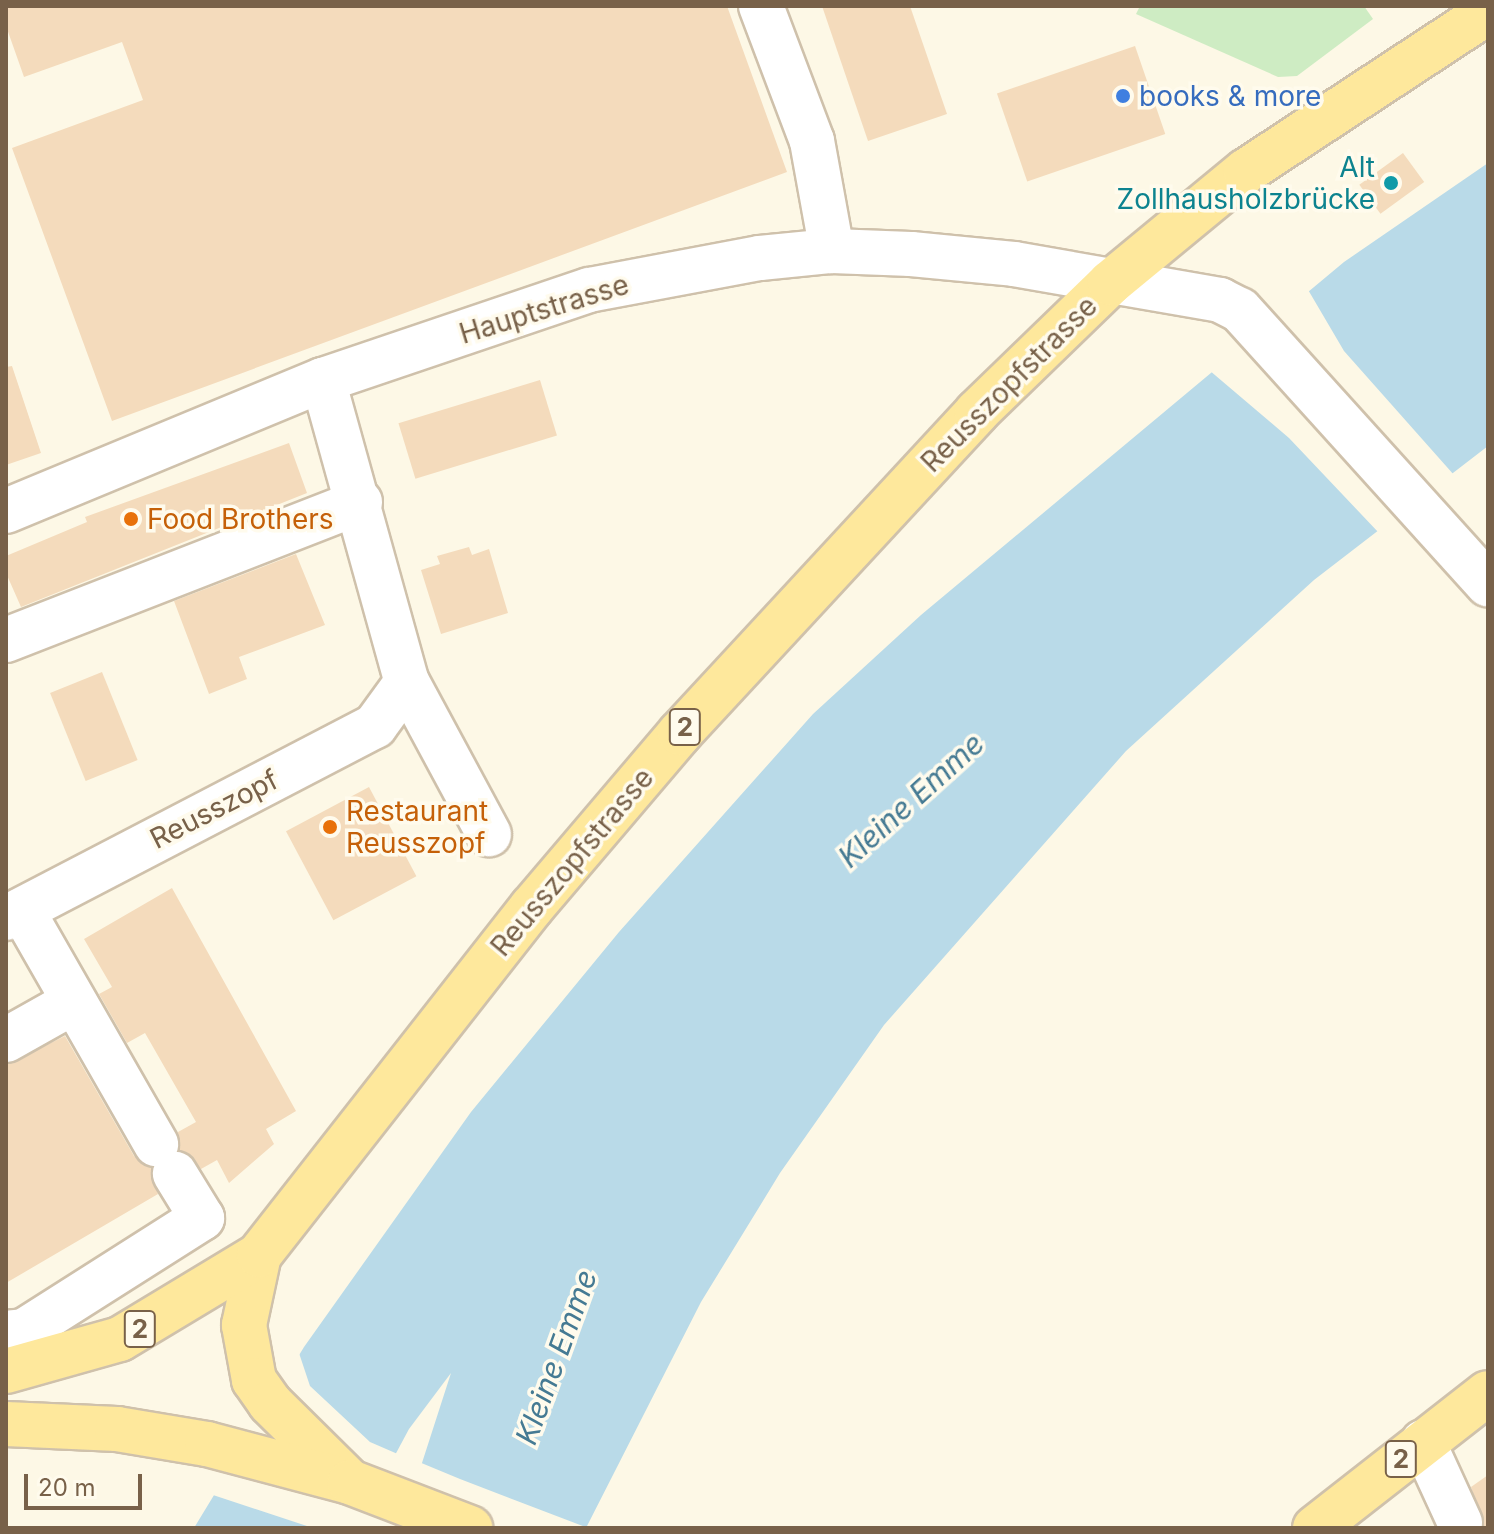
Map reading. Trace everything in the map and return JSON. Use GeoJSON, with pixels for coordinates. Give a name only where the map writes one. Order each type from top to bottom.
{"type":"FeatureCollection","features":[{"type":"Feature","properties":{"kind":"main road","name":"2"},"geometry":{"type":"LineString","coordinates":[[1110,283],[1246,171],[1488,12]]}},
{"type":"Feature","properties":{"kind":"main road","name":"Reusszopfstrasse"},"geometry":{"type":"LineString","coordinates":[[6,1371],[120,1339],[259,1255],[532,907],[680,733],[977,412],[1110,283]]}},
{"type":"Feature","properties":{"kind":"main road","name":"Reusszopfstrasse"},"geometry":{"type":"LineString","coordinates":[[259,1255],[244,1325],[248,1363],[270,1403],[350,1482]]}},
{"type":"Feature","properties":{"kind":"main road","name":"2"},"geometry":{"type":"LineString","coordinates":[[1315,1528],[1488,1393]]}},
{"type":"Feature","properties":{"kind":"main road"},"geometry":{"type":"LineString","coordinates":[[6,1424],[117,1429],[207,1444],[350,1482],[470,1528]]}},
{"type":"Feature","properties":{"kind":"street"},"geometry":{"type":"LineString","coordinates":[[761,6],[812,141],[832,251]]}},
{"type":"Feature","properties":{"kind":"street","name":"Hauptstrasse"},"geometry":{"type":"LineString","coordinates":[[6,511],[323,380],[589,290],[706,266],[832,251],[997,262],[1220,300],[1247,317],[1488,584]]}},
{"type":"Feature","properties":{"kind":"street"},"geometry":{"type":"LineString","coordinates":[[323,380],[360,502],[407,682],[489,834]]}},
{"type":"Feature","properties":{"kind":"street"},"geometry":{"type":"LineString","coordinates":[[6,640],[360,502]]}},
{"type":"Feature","properties":{"kind":"street","name":"Reusszopf"},"geometry":{"type":"LineString","coordinates":[[14,914],[375,726],[407,682]]}},
{"type":"Feature","properties":{"kind":"street"},"geometry":{"type":"LineString","coordinates":[[6,1333],[24,1331],[202,1218],[72,1003],[14,914]]}},
{"type":"Feature","properties":{"kind":"street"},"geometry":{"type":"LineString","coordinates":[[6,1040],[72,1003]]}},
{"type":"Feature","properties":{"kind":"street"},"geometry":{"type":"LineString","coordinates":[[1423,1442],[1460,1523]]}},
{"type":"Feature","properties":{"kind":"green space"},"geometry":{"type":"Polygon","coordinates":[[[1140,6],[1364,6],[1373,19],[1297,76],[1278,77],[1136,14],[1140,6]]]}},
{"type":"Feature","properties":{"kind":"water","name":"Kleine Emme"},"geometry":{"type":"Polygon","coordinates":[[[1488,163],[1488,446],[1314,580],[1126,751],[884,1025],[780,1173],[701,1302],[586,1528],[401,1528],[451,1373],[409,1429],[356,1528],[194,1528],[304,1347],[471,1112],[619,932],[813,714],[921,615],[1344,262],[1488,163]]]}},
{"type":"Feature","properties":{"kind":"pier"},"geometry":{"type":"Polygon","coordinates":[[[1307,288],[1344,351],[1454,475],[1379,533],[1289,438],[1209,370],[1307,288]]]}},
{"type":"Feature","properties":{"kind":"pier"},"geometry":{"type":"Polygon","coordinates":[[[298,1350],[310,1386],[370,1442],[400,1455],[361,1528],[313,1528],[210,1494],[298,1350]]]}},
{"type":"Feature","properties":{"kind":"pier"},"geometry":{"type":"Polygon","coordinates":[[[419,1462],[460,1479],[588,1528],[397,1528],[419,1462]]]}},
{"type":"Feature","properties":{"kind":"building"},"geometry":{"type":"Polygon","coordinates":[[[6,6],[727,6],[787,172],[112,421],[12,148],[143,100],[122,42],[24,77],[6,26],[6,6]]]}},
{"type":"Feature","properties":{"kind":"building"},"geometry":{"type":"Polygon","coordinates":[[[822,6],[910,6],[947,114],[868,141],[822,6]]]}},
{"type":"Feature","properties":{"kind":"building"},"geometry":{"type":"Polygon","coordinates":[[[1135,46],[1165,134],[1027,181],[997,94],[1135,46]]]}},
{"type":"Feature","properties":{"kind":"building","name":"Alt Zollhausholzbrücke"},"geometry":{"type":"Polygon","coordinates":[[[1403,153],[1424,182],[1380,214],[1359,185],[1403,153]]]}},
{"type":"Feature","properties":{"kind":"building"},"geometry":{"type":"Polygon","coordinates":[[[12,366],[41,453],[6,465],[6,367],[12,366]]]}},
{"type":"Feature","properties":{"kind":"building"},"geometry":{"type":"Polygon","coordinates":[[[540,380],[557,435],[415,479],[398,423],[540,380]]]}},
{"type":"Feature","properties":{"kind":"building"},"geometry":{"type":"Polygon","coordinates":[[[289,443],[307,493],[21,607],[6,573],[6,556],[87,522],[85,517],[289,443]]]}},
{"type":"Feature","properties":{"kind":"building"},"geometry":{"type":"Polygon","coordinates":[[[469,547],[472,555],[489,549],[508,613],[441,634],[421,570],[440,564],[437,556],[469,547]]]}},
{"type":"Feature","properties":{"kind":"building"},"geometry":{"type":"Polygon","coordinates":[[[296,554],[325,625],[239,657],[247,679],[209,694],[174,601],[296,554]]]}},
{"type":"Feature","properties":{"kind":"building"},"geometry":{"type":"Polygon","coordinates":[[[102,672],[138,760],[86,781],[50,693],[102,672]]]}},
{"type":"Feature","properties":{"kind":"building"},"geometry":{"type":"Polygon","coordinates":[[[369,787],[416,876],[333,920],[286,831],[369,787]]]}},
{"type":"Feature","properties":{"kind":"building"},"geometry":{"type":"Polygon","coordinates":[[[172,888],[296,1111],[266,1129],[274,1144],[229,1183],[217,1160],[201,1169],[179,1150],[178,1132],[196,1122],[145,1033],[127,1043],[99,994],[112,987],[84,939],[172,888]]]}},
{"type":"Feature","properties":{"kind":"building"},"geometry":{"type":"Polygon","coordinates":[[[65,1036],[134,1156],[152,1168],[158,1194],[6,1283],[6,1065],[65,1036]]]}},
{"type":"Feature","properties":{"kind":"building"},"geometry":{"type":"Polygon","coordinates":[[[1488,1475],[1488,1528],[1484,1528],[1471,1487],[1488,1475]]]}},
{"type":"Feature","properties":{"kind":"place","name":"books & more"},"geometry":{"type":"Point","coordinates":[1123,96]}},
{"type":"Feature","properties":{"kind":"place","name":"Alt Zollhausholzbrücke"},"geometry":{"type":"Point","coordinates":[1391,183]}},
{"type":"Feature","properties":{"kind":"place","name":"Food Brothers"},"geometry":{"type":"Point","coordinates":[131,519]}},
{"type":"Feature","properties":{"kind":"place","name":"Restaurant Reusszopf"},"geometry":{"type":"Point","coordinates":[330,827]}}]}
